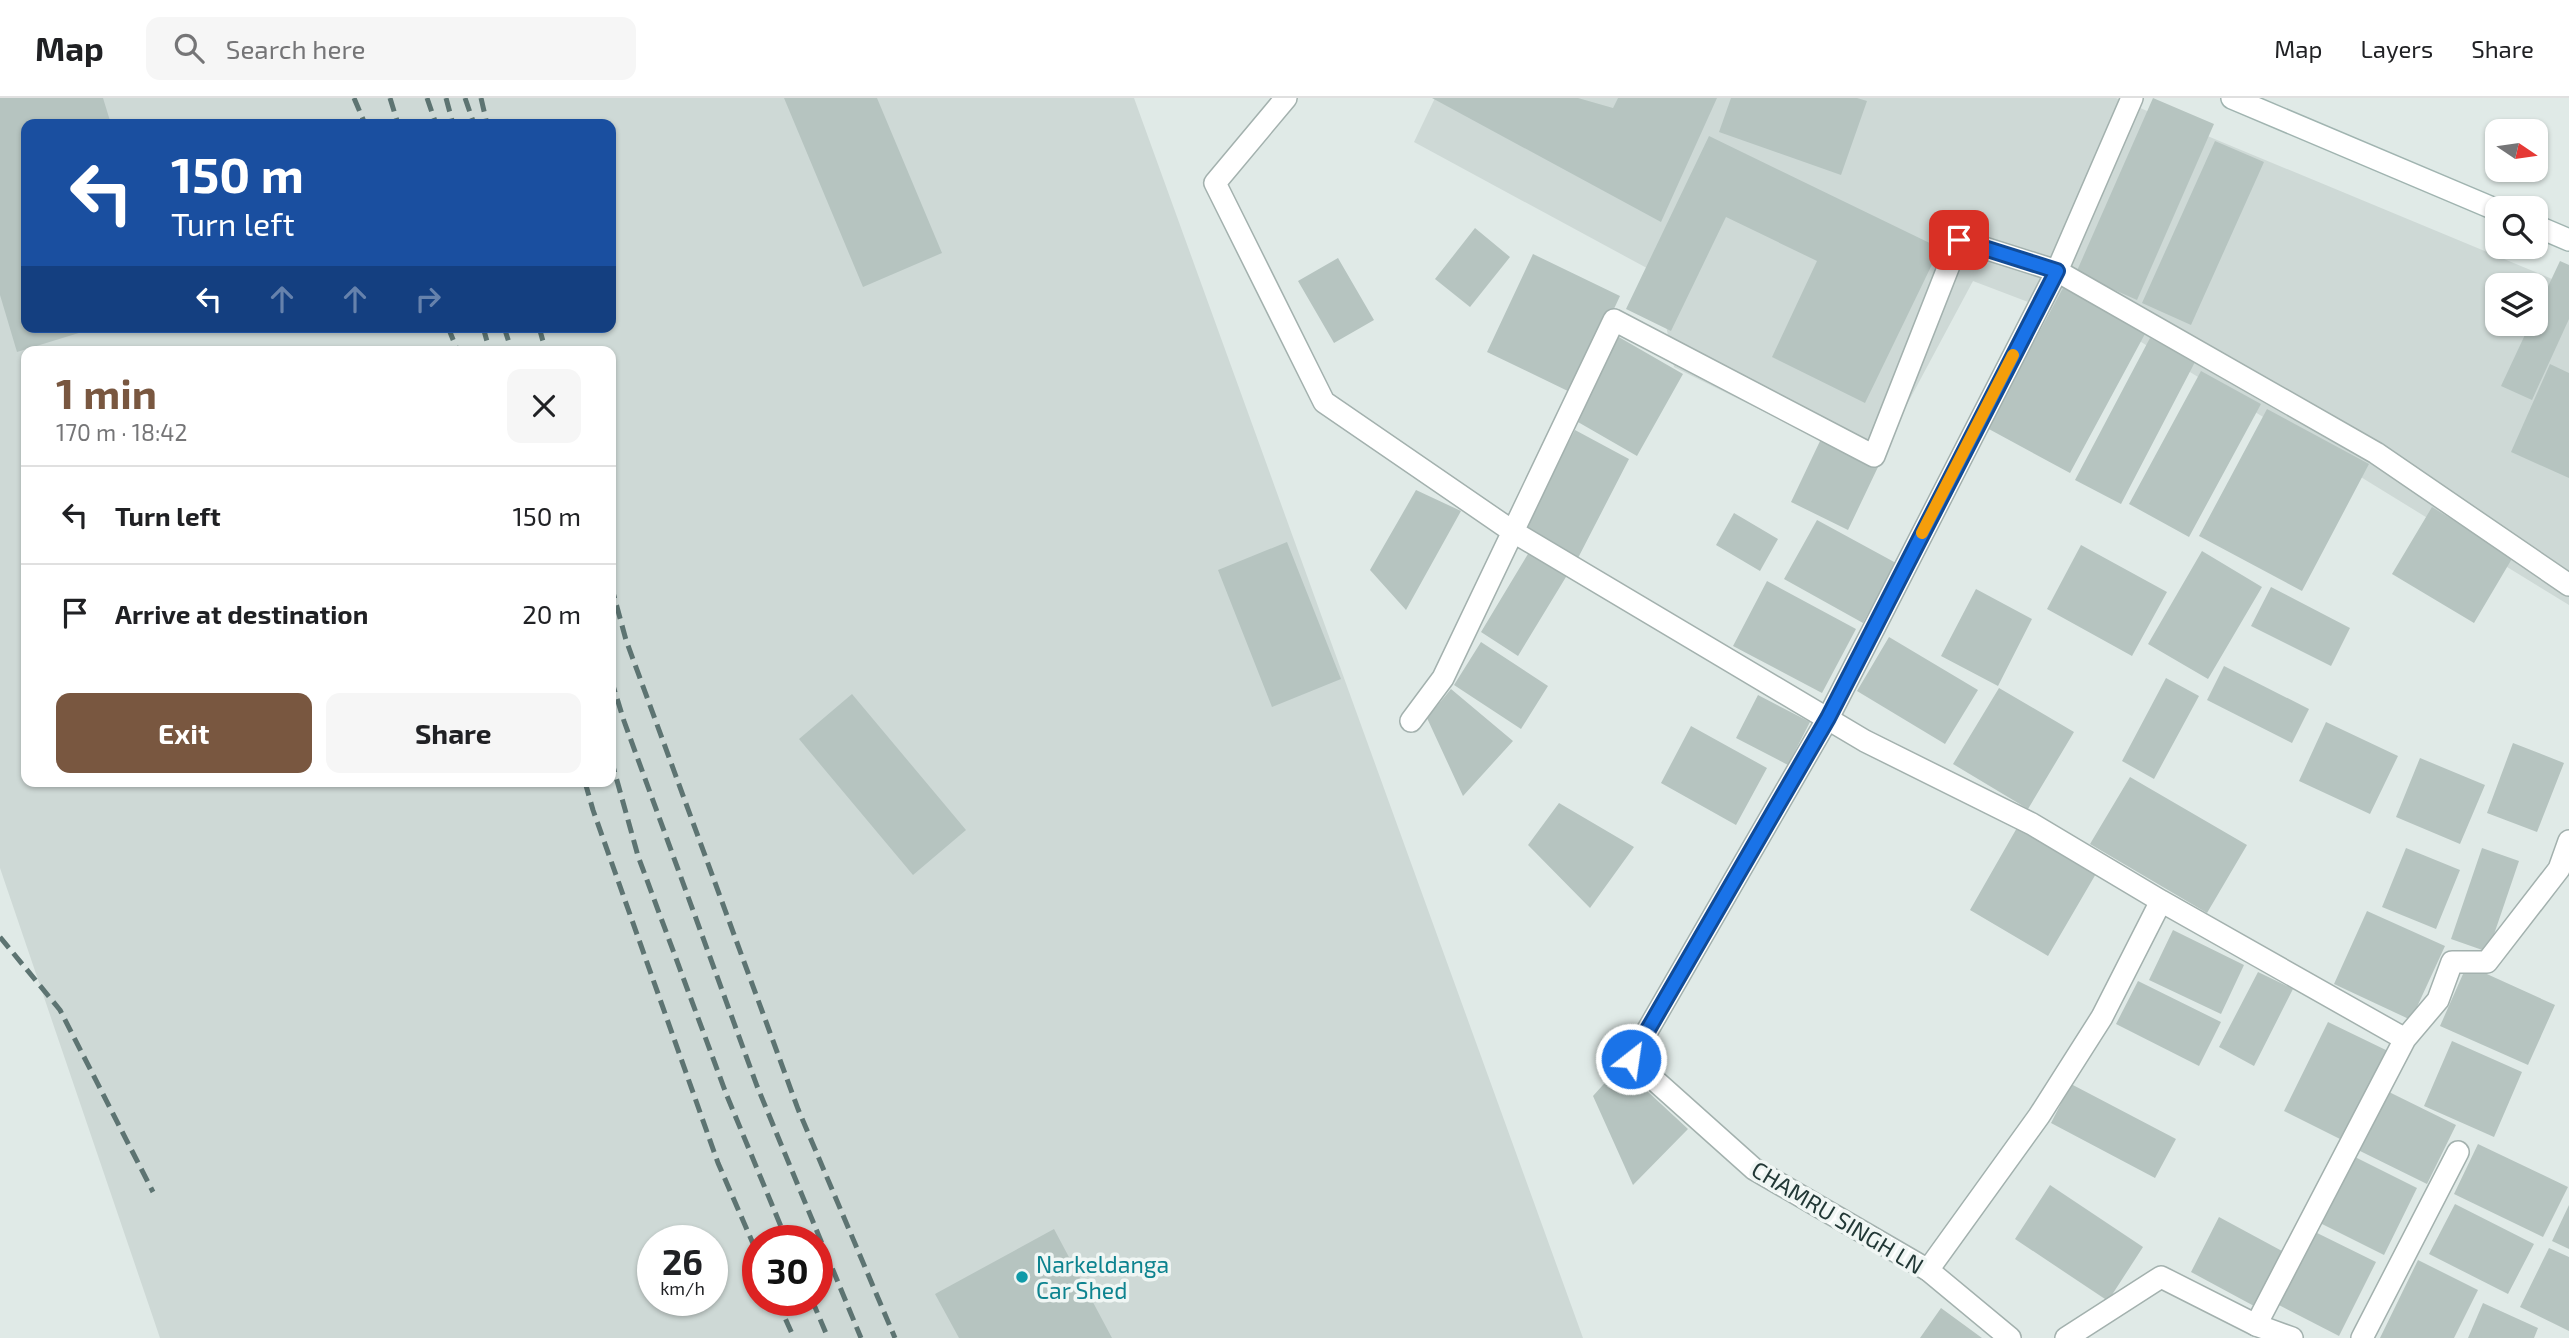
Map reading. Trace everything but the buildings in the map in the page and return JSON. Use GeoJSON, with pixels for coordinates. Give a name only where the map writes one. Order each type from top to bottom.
{"type":"FeatureCollection","features":[{"type":"Feature","properties":{"kind":"street"},"geometry":{"type":"LineString","coordinates":[[1286,98],[1215,183],[1324,402],[1512,531],[1866,741],[2032,824],[2161,901],[2405,1039]]}},
{"type":"Feature","properties":{"kind":"street","name":"CHAMRU SINGH LN"},"geometry":{"type":"LineString","coordinates":[[2010,1338],[1928,1270],[1754,1169],[1631,1059],[1828,718],[2057,271],[2132,98]]}},
{"type":"Feature","properties":{"kind":"street"},"geometry":{"type":"LineString","coordinates":[[2232,98],[2485,204]]}},
{"type":"Feature","properties":{"kind":"street"},"geometry":{"type":"LineString","coordinates":[[2548,231],[2569,240]]}},
{"type":"Feature","properties":{"kind":"street"},"geometry":{"type":"LineString","coordinates":[[1411,721],[1443,678],[1614,320],[1874,456],[1959,240],[2057,271],[2376,453],[2569,585]]}},
{"type":"Feature","properties":{"kind":"street"},"geometry":{"type":"LineString","coordinates":[[2256,1325],[2405,1039],[2438,1000],[2452,961],[2487,962],[2564,872],[2569,841]]}},
{"type":"Feature","properties":{"kind":"street"},"geometry":{"type":"LineString","coordinates":[[1928,1270],[2039,1116],[2102,1017],[2161,901]]}},
{"type":"Feature","properties":{"kind":"street"},"geometry":{"type":"LineString","coordinates":[[2362,1338],[2458,1152]]}},
{"type":"Feature","properties":{"kind":"street"},"geometry":{"type":"LineString","coordinates":[[2066,1338],[2161,1277],[2256,1325],[2292,1338]]}},
{"type":"Feature","properties":{"kind":"shaded area"},"geometry":{"type":"Polygon","coordinates":[[[0,98],[1134,98],[1583,1338],[160,1338],[0,868],[0,98]]]}},
{"type":"Feature","properties":{"kind":"shaded area"},"geometry":{"type":"Polygon","coordinates":[[[1435,98],[2116,98],[2485,251],[2485,259],[2504,259],[2538,273],[2485,273],[2485,336],[2548,336],[2548,277],[2569,286],[2569,605],[2076,302],[2060,314],[1973,281],[1874,466],[1674,367],[1656,273],[1414,142],[1435,98]]]}},
{"type":"Feature","properties":{"kind":"railway"},"geometry":{"type":"LineString","coordinates":[[354,98],[363,119]]}},
{"type":"Feature","properties":{"kind":"railway"},"geometry":{"type":"LineString","coordinates":[[390,98],[396,119]]}},
{"type":"Feature","properties":{"kind":"railway"},"geometry":{"type":"LineString","coordinates":[[427,98],[434,119]]}},
{"type":"Feature","properties":{"kind":"railway"},"geometry":{"type":"LineString","coordinates":[[446,98],[452,119]]}},
{"type":"Feature","properties":{"kind":"railway"},"geometry":{"type":"LineString","coordinates":[[465,98],[472,119]]}},
{"type":"Feature","properties":{"kind":"railway"},"geometry":{"type":"LineString","coordinates":[[481,98],[486,119]]}},
{"type":"Feature","properties":{"kind":"railway"},"geometry":{"type":"LineString","coordinates":[[450,333],[456,346]]}},
{"type":"Feature","properties":{"kind":"railway"},"geometry":{"type":"LineString","coordinates":[[485,333],[488,346]]}},
{"type":"Feature","properties":{"kind":"railway"},"geometry":{"type":"LineString","coordinates":[[506,333],[510,346]]}},
{"type":"Feature","properties":{"kind":"railway"},"geometry":{"type":"LineString","coordinates":[[541,333],[544,346]]}},
{"type":"Feature","properties":{"kind":"railway"},"geometry":{"type":"LineString","coordinates":[[616,603],[626,640],[798,1109],[895,1338]]}},
{"type":"Feature","properties":{"kind":"railway"},"geometry":{"type":"LineString","coordinates":[[616,695],[757,1086],[861,1338]]}},
{"type":"Feature","properties":{"kind":"railway"},"geometry":{"type":"LineString","coordinates":[[616,777],[638,856],[727,1096],[780,1225]]}},
{"type":"Feature","properties":{"kind":"railway"},"geometry":{"type":"LineString","coordinates":[[586,787],[718,1163],[745,1225]]}},
{"type":"Feature","properties":{"kind":"railway"},"geometry":{"type":"LineString","coordinates":[[0,937],[60,1010],[153,1192]]}},
{"type":"Feature","properties":{"kind":"railway"},"geometry":{"type":"LineString","coordinates":[[784,1316],[794,1338]]}},
{"type":"Feature","properties":{"kind":"railway"},"geometry":{"type":"LineString","coordinates":[[819,1316],[828,1338]]}},
{"type":"Feature","properties":{"kind":"slow traffic"},"geometry":{"type":"LineString","coordinates":[[1922,533],[2013,355]]}},
{"type":"Feature","properties":{"kind":"place","name":"Narkeldanga Car Shed"},"geometry":{"type":"Point","coordinates":[1022,1277]}},
{"type":"Feature","properties":{"kind":"route"},"geometry":{"type":"LineString","coordinates":[[1631,1059],[1828,718],[2057,271],[1959,240]]}}]}
